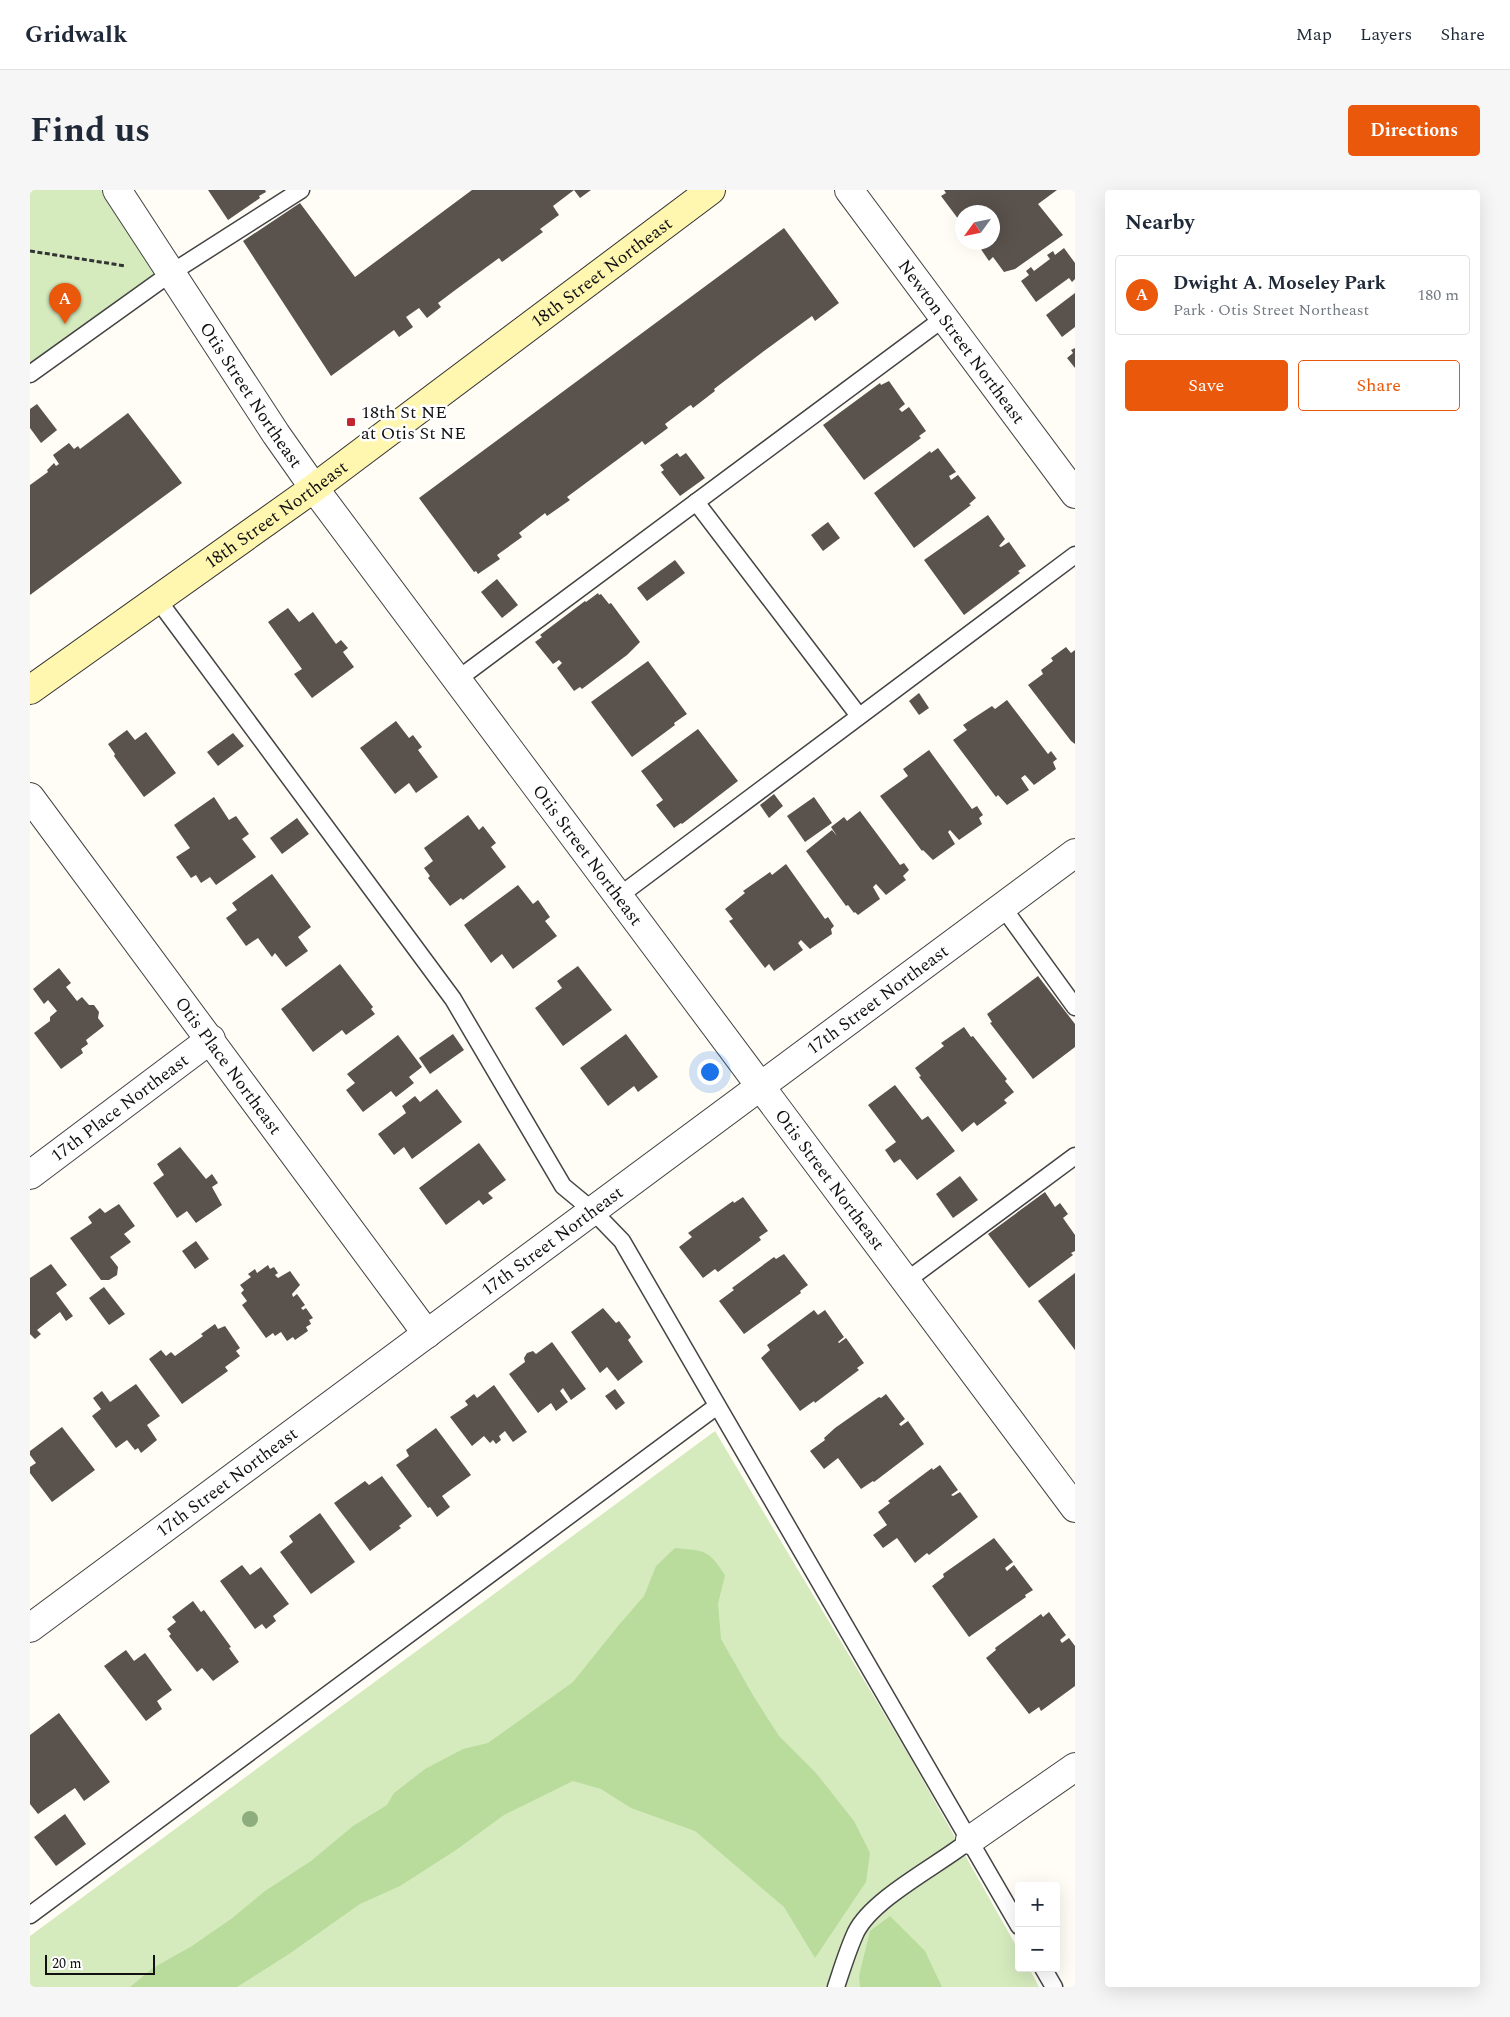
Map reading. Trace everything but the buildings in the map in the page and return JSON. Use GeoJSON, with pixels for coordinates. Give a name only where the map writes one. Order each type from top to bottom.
{"type":"FeatureCollection","features":[{"type":"Feature","properties":{"kind":"main road","name":"18th Street Northeast"},"geometry":{"type":"LineString","coordinates":[[30,690],[314,488],[711,190]]}},
{"type":"Feature","properties":{"kind":"street","name":"Otis Street Northeast"},"geometry":{"type":"LineString","coordinates":[[117,190],[276,434],[314,488],[1075,1508]]}},
{"type":"Feature","properties":{"kind":"street","name":"Newton Street Northeast"},"geometry":{"type":"LineString","coordinates":[[849,190],[1075,494]]}},
{"type":"Feature","properties":{"kind":"street","name":"Otis Place Northeast"},"geometry":{"type":"LineString","coordinates":[[30,797],[428,1334]]}},
{"type":"Feature","properties":{"kind":"street","name":"17th Street Northeast"},"geometry":{"type":"LineString","coordinates":[[30,1628],[1075,853]]}},
{"type":"Feature","properties":{"kind":"street","name":"17th Place Northeast"},"geometry":{"type":"LineString","coordinates":[[30,1175],[211,1039]]}},
{"type":"Feature","properties":{"kind":"street"},"geometry":{"type":"LineString","coordinates":[[970,1840],[1075,1767]]}},
{"type":"Feature","properties":{"kind":"lane"},"geometry":{"type":"LineString","coordinates":[[30,374],[171,273],[301,190]]}},
{"type":"Feature","properties":{"kind":"lane"},"geometry":{"type":"LineString","coordinates":[[458,679],[944,318]]}},
{"type":"Feature","properties":{"kind":"lane"},"geometry":{"type":"LineString","coordinates":[[696,502],[859,716]]}},
{"type":"Feature","properties":{"kind":"lane"},"geometry":{"type":"LineString","coordinates":[[619,896],[1075,554]]}},
{"type":"Feature","properties":{"kind":"lane"},"geometry":{"type":"LineString","coordinates":[[158,600],[453,999],[563,1186],[592,1210],[622,1242],[1015,1919]]}},
{"type":"Feature","properties":{"kind":"lane"},"geometry":{"type":"LineString","coordinates":[[1002,906],[1075,1007]]}},
{"type":"Feature","properties":{"kind":"lane"},"geometry":{"type":"LineString","coordinates":[[906,1281],[1075,1156]]}},
{"type":"Feature","properties":{"kind":"lane"},"geometry":{"type":"LineString","coordinates":[[30,1915],[717,1406]]}},
{"type":"Feature","properties":{"kind":"lane"},"geometry":{"type":"LineString","coordinates":[[836,1987],[856,1931],[868,1916],[892,1894],[970,1840]]}},
{"type":"Feature","properties":{"kind":"lane"},"geometry":{"type":"LineString","coordinates":[[1045,1972],[1054,1987]]}},
{"type":"Feature","properties":{"kind":"path"},"geometry":{"type":"LineString","coordinates":[[30,251],[171,273]]}},
{"type":"Feature","properties":{"kind":"green space"},"geometry":{"type":"Polygon","coordinates":[[[30,190],[117,190],[171,273],[30,375],[30,190]]]}},
{"type":"Feature","properties":{"kind":"green space"},"geometry":{"type":"Polygon","coordinates":[[[715,1431],[907,1752],[1015,1944],[1015,1972],[1031,1972],[1039,1987],[30,1987],[30,1936],[715,1431]]]}},
{"type":"Feature","properties":{"kind":"green space"},"geometry":{"type":"Polygon","coordinates":[[[675,1548],[705,1553],[714,1560],[725,1575],[718,1604],[721,1639],[779,1736],[816,1773],[854,1821],[870,1853],[866,1882],[815,1958],[784,1907],[695,1831],[631,1808],[601,1789],[573,1781],[504,1815],[456,1850],[400,1886],[360,1904],[289,1954],[237,1987],[130,1987],[153,1968],[192,1946],[231,1919],[265,1891],[311,1861],[353,1826],[387,1805],[394,1793],[425,1769],[463,1749],[488,1743],[573,1682],[644,1596],[656,1566],[675,1548]]]}},
{"type":"Feature","properties":{"kind":"green space"},"geometry":{"type":"Polygon","coordinates":[[[890,1916],[925,1951],[942,1987],[860,1987],[859,1976],[870,1931],[890,1916]]]}},
{"type":"Feature","properties":{"kind":"place","name":"Dwight A. Moseley Park"},"geometry":{"type":"Point","coordinates":[65,324]}},
{"type":"Feature","properties":{"kind":"place","name":"18th St NE at Otis St NE"},"geometry":{"type":"Point","coordinates":[351,422]}}]}
